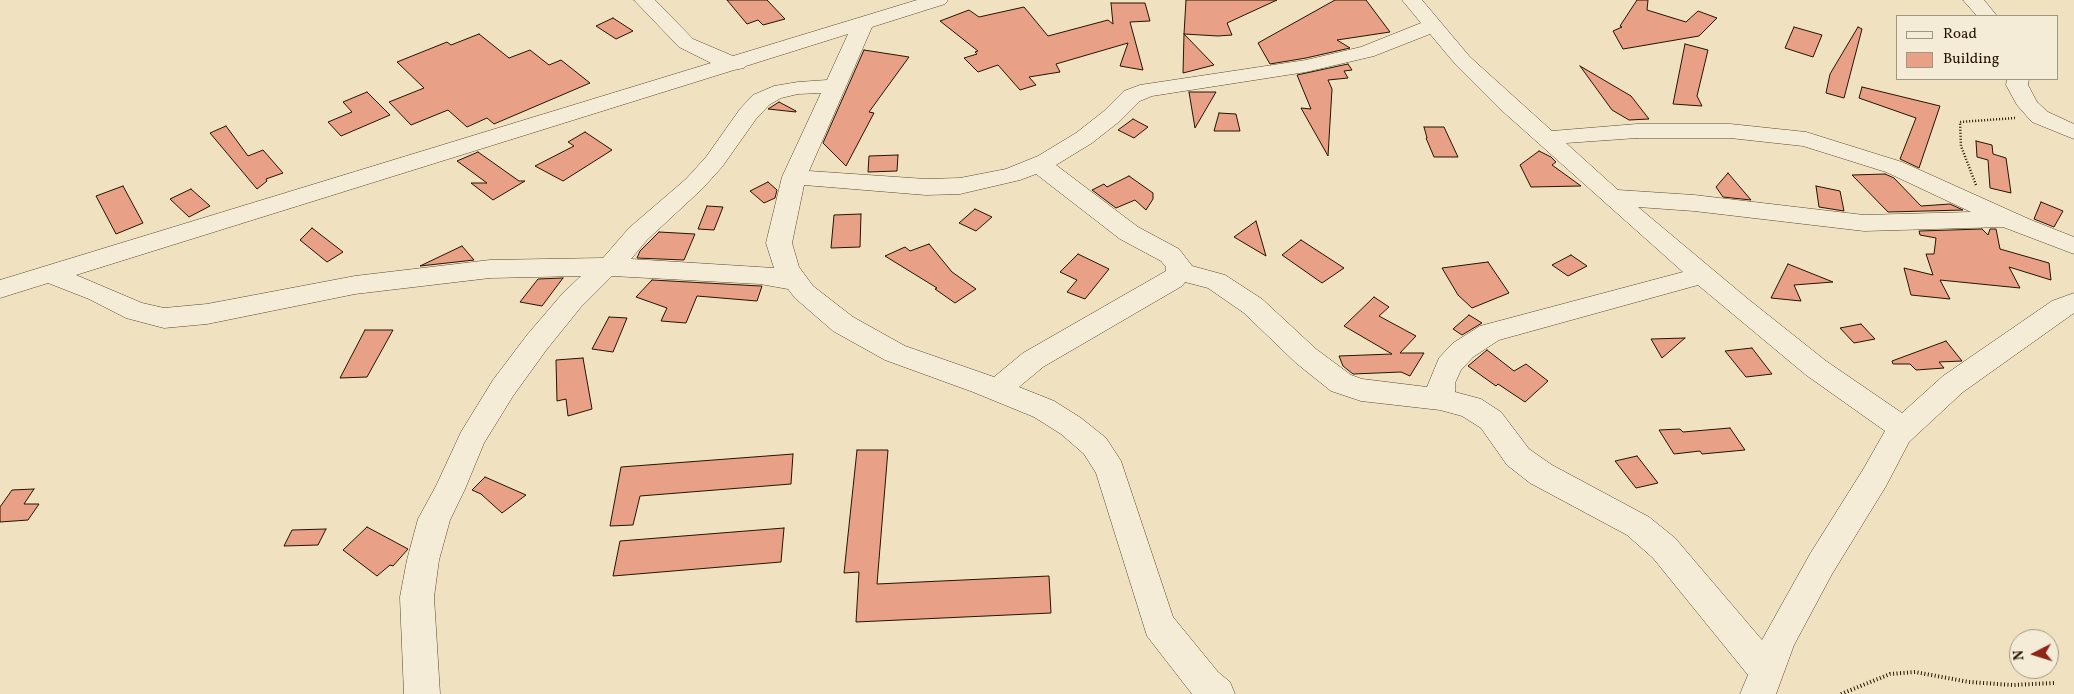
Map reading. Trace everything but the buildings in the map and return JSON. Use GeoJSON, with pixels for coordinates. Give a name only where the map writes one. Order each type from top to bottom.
{"type":"FeatureCollection","features":[{"type":"Feature","properties":{"kind":"street"},"geometry":{"type":"LineString","coordinates":[[644,0],[686,43],[714,57],[737,64]]}},
{"type":"Feature","properties":{"kind":"street"},"geometry":{"type":"LineString","coordinates":[[0,289],[737,64],[863,24],[904,5],[938,0]]}},
{"type":"Feature","properties":{"kind":"street"},"geometry":{"type":"LineString","coordinates":[[1412,0],[1463,61],[1612,197],[1816,368],[1904,428]]}},
{"type":"Feature","properties":{"kind":"street"},"geometry":{"type":"LineString","coordinates":[[1973,0],[1986,15]]}},
{"type":"Feature","properties":{"kind":"street"},"geometry":{"type":"LineString","coordinates":[[863,24],[794,177],[779,243],[786,269],[804,292],[843,324],[895,353],[998,390],[1044,410],[1071,426],[1095,446],[1110,470],[1160,625],[1206,684],[1217,694]]}},
{"type":"Feature","properties":{"kind":"street"},"geometry":{"type":"LineString","coordinates":[[794,177],[888,185],[960,186],[1012,175],[1039,164],[1084,138],[1112,116],[1132,96],[1148,90],[1306,66],[1367,52],[1434,25]]}},
{"type":"Feature","properties":{"kind":"street"},"geometry":{"type":"LineString","coordinates":[[2018,80],[2017,85],[2028,105],[2040,117],[2074,132]]}},
{"type":"Feature","properties":{"kind":"street"},"geometry":{"type":"LineString","coordinates":[[422,694],[423,678],[417,597],[423,560],[434,519],[472,440],[503,388],[536,342],[572,300],[609,266],[638,234],[694,184],[714,162],[748,114],[762,100],[774,93],[798,88],[834,86]]}},
{"type":"Feature","properties":{"kind":"street"},"geometry":{"type":"LineString","coordinates":[[1547,138],[1647,131],[1730,131],[1806,139],[1894,166],[2008,219],[2074,246]]}},
{"type":"Feature","properties":{"kind":"street"},"geometry":{"type":"LineString","coordinates":[[998,390],[1033,360],[1173,280],[1179,272],[1179,265],[1170,255],[1129,233],[1039,164]]}},
{"type":"Feature","properties":{"kind":"street"},"geometry":{"type":"LineString","coordinates":[[1612,197],[1694,203],[1864,222],[2008,219]]}},
{"type":"Feature","properties":{"kind":"street"},"geometry":{"type":"LineString","coordinates":[[48,274],[98,293],[135,311],[164,318],[207,314],[355,285],[490,269],[609,266],[760,275],[796,281]]}},
{"type":"Feature","properties":{"kind":"street"},"geometry":{"type":"LineString","coordinates":[[1179,272],[1216,281],[1253,306],[1306,356],[1340,383],[1361,390],[1440,399],[1471,407],[1491,420],[1518,457],[1541,474],[1638,526],[1664,548],[1765,686]]}},
{"type":"Feature","properties":{"kind":"street"},"geometry":{"type":"LineString","coordinates":[[1440,399],[1442,383],[1449,365],[1463,350],[1490,333],[1703,275]]}},
{"type":"Feature","properties":{"kind":"street"},"geometry":{"type":"LineString","coordinates":[[1765,686],[1779,639],[1875,477],[1898,434],[1953,384],[2061,308],[2074,302]]}},
{"type":"Feature","properties":{"kind":"path"},"geometry":{"type":"LineString","coordinates":[[1979,206],[1976,186],[1961,146],[1960,122],[2040,117]]}},
{"type":"Feature","properties":{"kind":"path"},"geometry":{"type":"LineString","coordinates":[[1841,694],[1890,674],[1914,672],[1969,682],[2054,683]]}}]}
